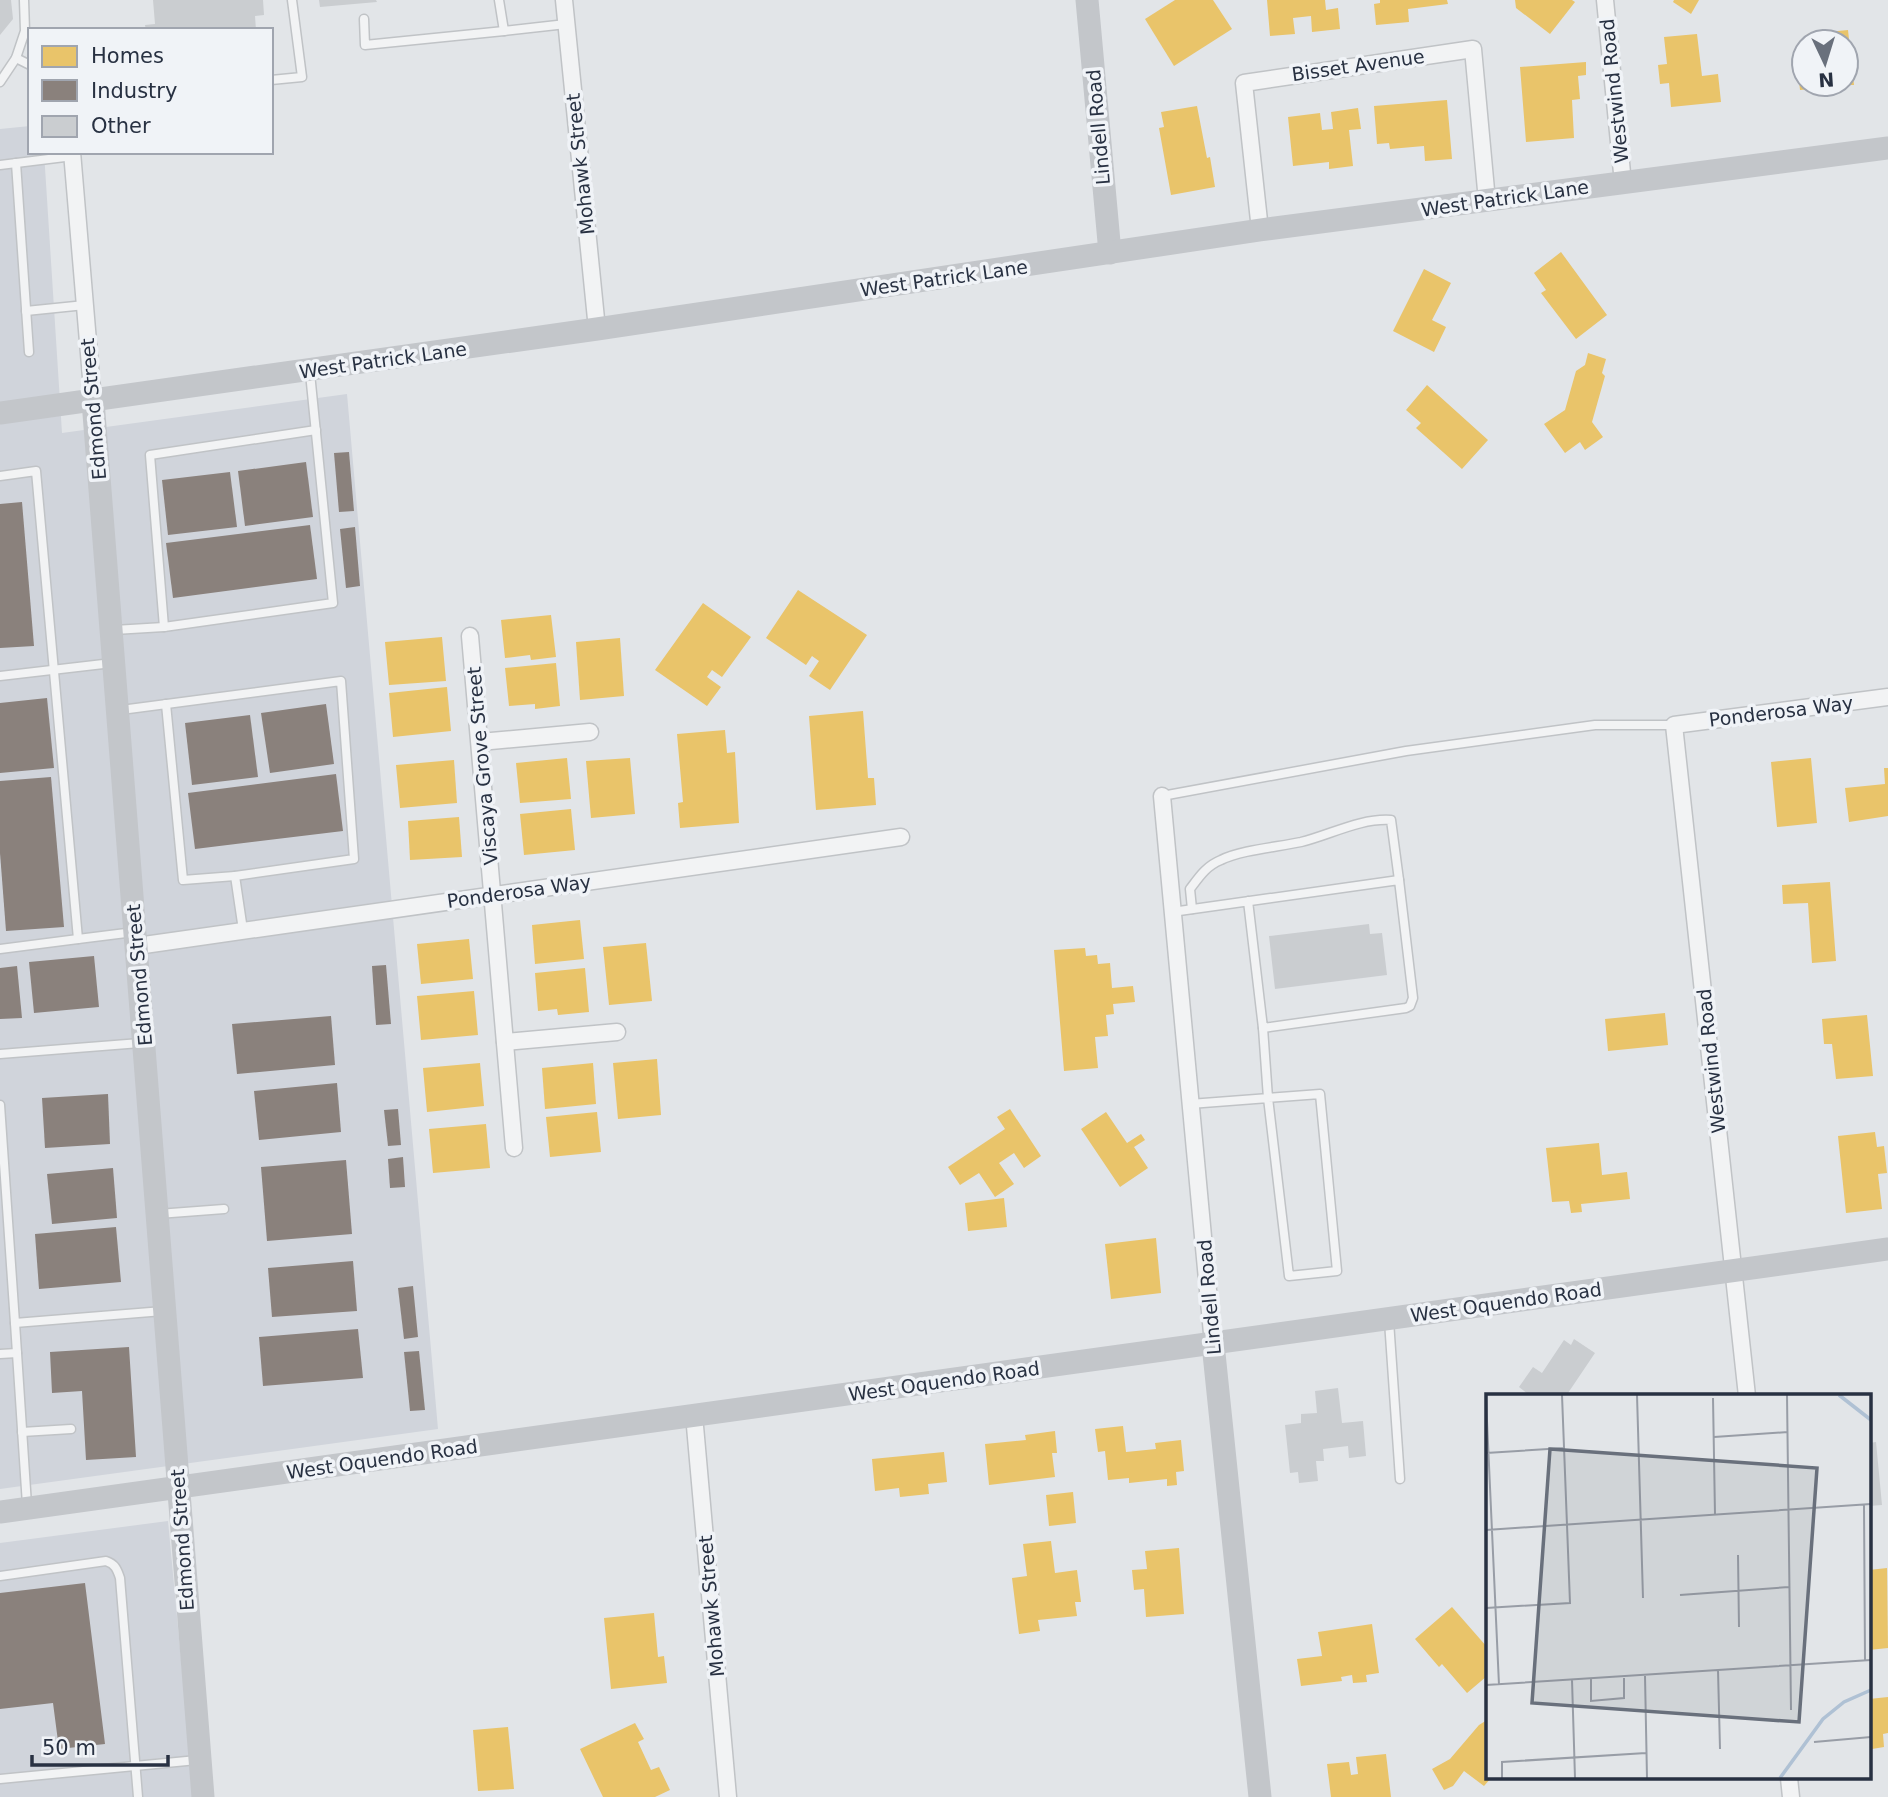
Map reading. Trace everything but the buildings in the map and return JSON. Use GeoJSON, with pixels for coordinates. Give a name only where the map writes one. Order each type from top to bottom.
{"type":"FeatureCollection","features":[{"type":"Feature","properties":{"kind":"street","name":"Mohawk Street"},"geometry":{"type":"LineString","coordinates":[[564,0],[597,329]]}},
{"type":"Feature","properties":{"kind":"street","name":"Lindell Road"},"geometry":{"type":"LineString","coordinates":[[1087,0],[1110,253]]}},
{"type":"Feature","properties":{"kind":"street","name":"Westwind Road"},"geometry":{"type":"LineString","coordinates":[[1605,0],[1623,183]]}},
{"type":"Feature","properties":{"kind":"street","name":"Bisset Avenue"},"geometry":{"type":"LineString","coordinates":[[1259,230],[1244,83],[1473,49],[1487,201]]}},
{"type":"Feature","properties":{"kind":"street","name":"West Patrick Lane"},"geometry":{"type":"LineString","coordinates":[[0,412],[597,329],[1259,230],[1888,148]]}},
{"type":"Feature","properties":{"kind":"street","name":"Edmond Street"},"geometry":{"type":"LineString","coordinates":[[73,154],[203,1797]]}},
{"type":"Feature","properties":{"kind":"street","name":"Viscaya Grove Street"},"geometry":{"type":"LineString","coordinates":[[471,636],[514,1148]]}},
{"type":"Feature","properties":{"kind":"street","name":"Ponderosa Way"},"geometry":{"type":"LineString","coordinates":[[1674,725],[1888,697]]}},
{"type":"Feature","properties":{"kind":"street","name":"Westwind Road"},"geometry":{"type":"LineString","coordinates":[[1674,725],[1748,1394]]}},
{"type":"Feature","properties":{"kind":"street"},"geometry":{"type":"LineString","coordinates":[[480,742],[590,732]]}},
{"type":"Feature","properties":{"kind":"street","name":"Lindell Road"},"geometry":{"type":"LineString","coordinates":[[1161,796],[1259,1797]]}},
{"type":"Feature","properties":{"kind":"street","name":"Ponderosa Way"},"geometry":{"type":"LineString","coordinates":[[136,939],[243,930],[901,837]]}},
{"type":"Feature","properties":{"kind":"street"},"geometry":{"type":"LineString","coordinates":[[505,1042],[617,1032]]}},
{"type":"Feature","properties":{"kind":"street","name":"West Oquendo Road"},"geometry":{"type":"LineString","coordinates":[[0,1512],[1888,1250]]}},
{"type":"Feature","properties":{"kind":"street","name":"Mohawk Street"},"geometry":{"type":"LineString","coordinates":[[694,1416],[729,1797]]}},
{"type":"Feature","properties":{"kind":"lane"},"geometry":{"type":"LineString","coordinates":[[0,82],[16,58],[25,31],[24,0]]}},
{"type":"Feature","properties":{"kind":"lane"},"geometry":{"type":"LineString","coordinates":[[273,80],[302,77],[292,0]]}},
{"type":"Feature","properties":{"kind":"lane"},"geometry":{"type":"LineString","coordinates":[[499,0],[504,31]]}},
{"type":"Feature","properties":{"kind":"lane"},"geometry":{"type":"LineString","coordinates":[[364,19],[365,45],[566,24]]}},
{"type":"Feature","properties":{"kind":"lane"},"geometry":{"type":"LineString","coordinates":[[16,58],[28,64]]}},
{"type":"Feature","properties":{"kind":"lane"},"geometry":{"type":"LineString","coordinates":[[0,165],[73,154]]}},
{"type":"Feature","properties":{"kind":"lane"},"geometry":{"type":"LineString","coordinates":[[16,163],[29,352]]}},
{"type":"Feature","properties":{"kind":"lane"},"geometry":{"type":"LineString","coordinates":[[26,311],[85,305]]}},
{"type":"Feature","properties":{"kind":"lane"},"geometry":{"type":"LineString","coordinates":[[111,630],[164,626],[333,603],[310,370]]}},
{"type":"Feature","properties":{"kind":"lane"},"geometry":{"type":"LineString","coordinates":[[164,626],[150,455],[316,430]]}},
{"type":"Feature","properties":{"kind":"lane"},"geometry":{"type":"LineString","coordinates":[[0,476],[36,471],[78,939]]}},
{"type":"Feature","properties":{"kind":"lane"},"geometry":{"type":"LineString","coordinates":[[0,676],[114,663]]}},
{"type":"Feature","properties":{"kind":"lane"},"geometry":{"type":"LineString","coordinates":[[118,711],[166,704],[341,681],[354,859],[235,876],[183,880],[166,704]]}},
{"type":"Feature","properties":{"kind":"lane"},"geometry":{"type":"LineString","coordinates":[[1161,796],[1406,751],[1582,726],[1674,725]]}},
{"type":"Feature","properties":{"kind":"lane"},"geometry":{"type":"LineString","coordinates":[[1192,909],[1190,890],[1205,869],[1222,859],[1381,820],[1391,820],[1413,998],[1410,1006],[1263,1027]]}},
{"type":"Feature","properties":{"kind":"lane"},"geometry":{"type":"LineString","coordinates":[[235,876],[243,930]]}},
{"type":"Feature","properties":{"kind":"lane"},"geometry":{"type":"LineString","coordinates":[[1172,912],[1399,880]]}},
{"type":"Feature","properties":{"kind":"lane"},"geometry":{"type":"LineString","coordinates":[[1191,1104],[1268,1098],[1320,1094],[1337,1271],[1289,1276],[1268,1098],[1263,1027],[1248,901]]}},
{"type":"Feature","properties":{"kind":"lane"},"geometry":{"type":"LineString","coordinates":[[0,949],[78,939],[136,939]]}},
{"type":"Feature","properties":{"kind":"lane"},"geometry":{"type":"LineString","coordinates":[[0,1054],[144,1042]]}},
{"type":"Feature","properties":{"kind":"lane"},"geometry":{"type":"LineString","coordinates":[[0,1105],[27,1508]]}},
{"type":"Feature","properties":{"kind":"lane"},"geometry":{"type":"LineString","coordinates":[[158,1214],[224,1209]]}},
{"type":"Feature","properties":{"kind":"lane"},"geometry":{"type":"LineString","coordinates":[[15,1323],[166,1311]]}},
{"type":"Feature","properties":{"kind":"lane"},"geometry":{"type":"LineString","coordinates":[[1389,1319],[1400,1479]]}},
{"type":"Feature","properties":{"kind":"lane"},"geometry":{"type":"LineString","coordinates":[[0,1354],[17,1353]]}},
{"type":"Feature","properties":{"kind":"lane"},"geometry":{"type":"LineString","coordinates":[[22,1432],[71,1429]]}},
{"type":"Feature","properties":{"kind":"lane"},"geometry":{"type":"LineString","coordinates":[[0,1576],[106,1562],[113,1563],[118,1571],[138,1797]]}},
{"type":"Feature","properties":{"kind":"lane"},"geometry":{"type":"LineString","coordinates":[[0,1779],[200,1760]]}},
{"type":"Feature","properties":{"kind":"shaded area"},"geometry":{"type":"Polygon","coordinates":[[[28,126],[28,154],[44,154],[62,433],[347,394],[438,1429],[0,1489],[0,129],[28,126]]]}},
{"type":"Feature","properties":{"kind":"shaded area"},"geometry":{"type":"Polygon","coordinates":[[[168,1521],[194,1797],[0,1797],[0,1543],[168,1521]]]}}]}
